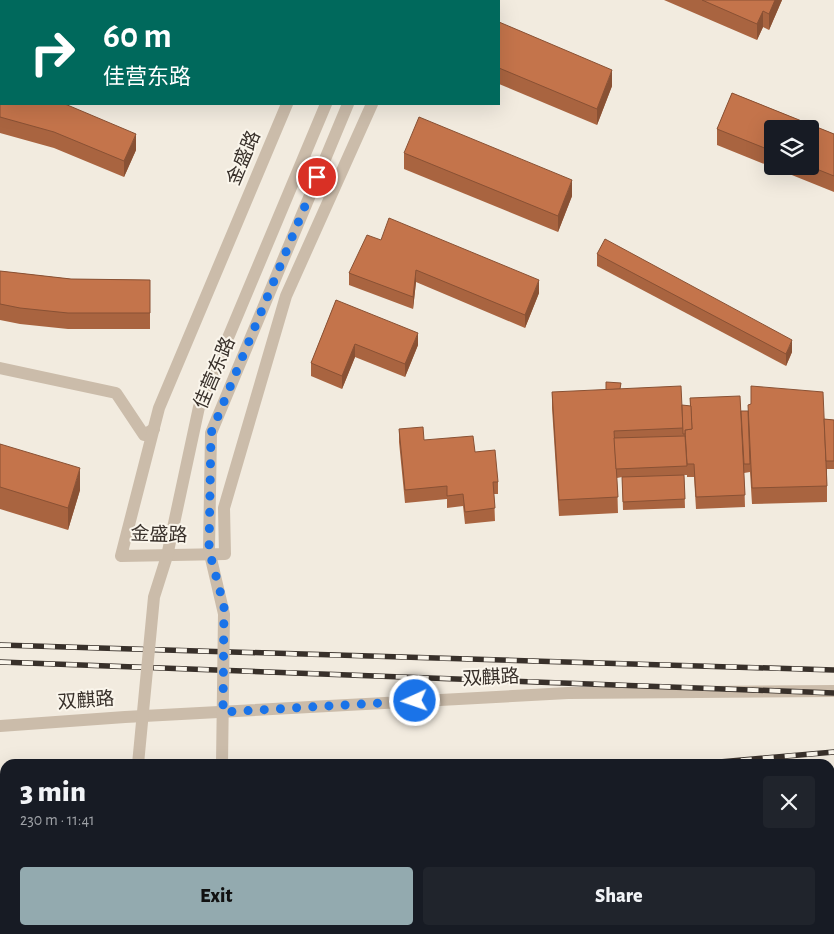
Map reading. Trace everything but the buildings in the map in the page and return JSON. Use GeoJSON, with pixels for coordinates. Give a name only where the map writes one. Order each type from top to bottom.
{"type":"FeatureCollection","features":[{"type":"Feature","properties":{"kind":"street","name":"金盛路"},"geometry":{"type":"LineString","coordinates":[[288,105],[159,408],[122,556],[225,554],[224,508],[286,296],[372,105]]}},
{"type":"Feature","properties":{"kind":"street"},"geometry":{"type":"LineString","coordinates":[[139,759],[154,597],[167,556],[199,407],[326,105]]}},
{"type":"Feature","properties":{"kind":"street","name":"佳营东路"},"geometry":{"type":"LineString","coordinates":[[222,759],[224,606],[209,550],[211,433],[348,105]]}},
{"type":"Feature","properties":{"kind":"street"},"geometry":{"type":"LineString","coordinates":[[0,368],[116,393],[144,435],[154,429]]}},
{"type":"Feature","properties":{"kind":"street","name":"双麒路"},"geometry":{"type":"LineString","coordinates":[[0,726],[143,716],[568,693],[834,691]]}},
{"type":"Feature","properties":{"kind":"railway"},"geometry":{"type":"LineString","coordinates":[[0,645],[834,670]]}},
{"type":"Feature","properties":{"kind":"railway"},"geometry":{"type":"LineString","coordinates":[[0,662],[834,693]]}},
{"type":"Feature","properties":{"kind":"railway"},"geometry":{"type":"LineString","coordinates":[[754,759],[834,752]]}},
{"type":"Feature","properties":{"kind":"route"},"geometry":{"type":"LineString","coordinates":[[317,177],[211,433],[209,550],[224,606],[223,712],[415,701]]}}]}
